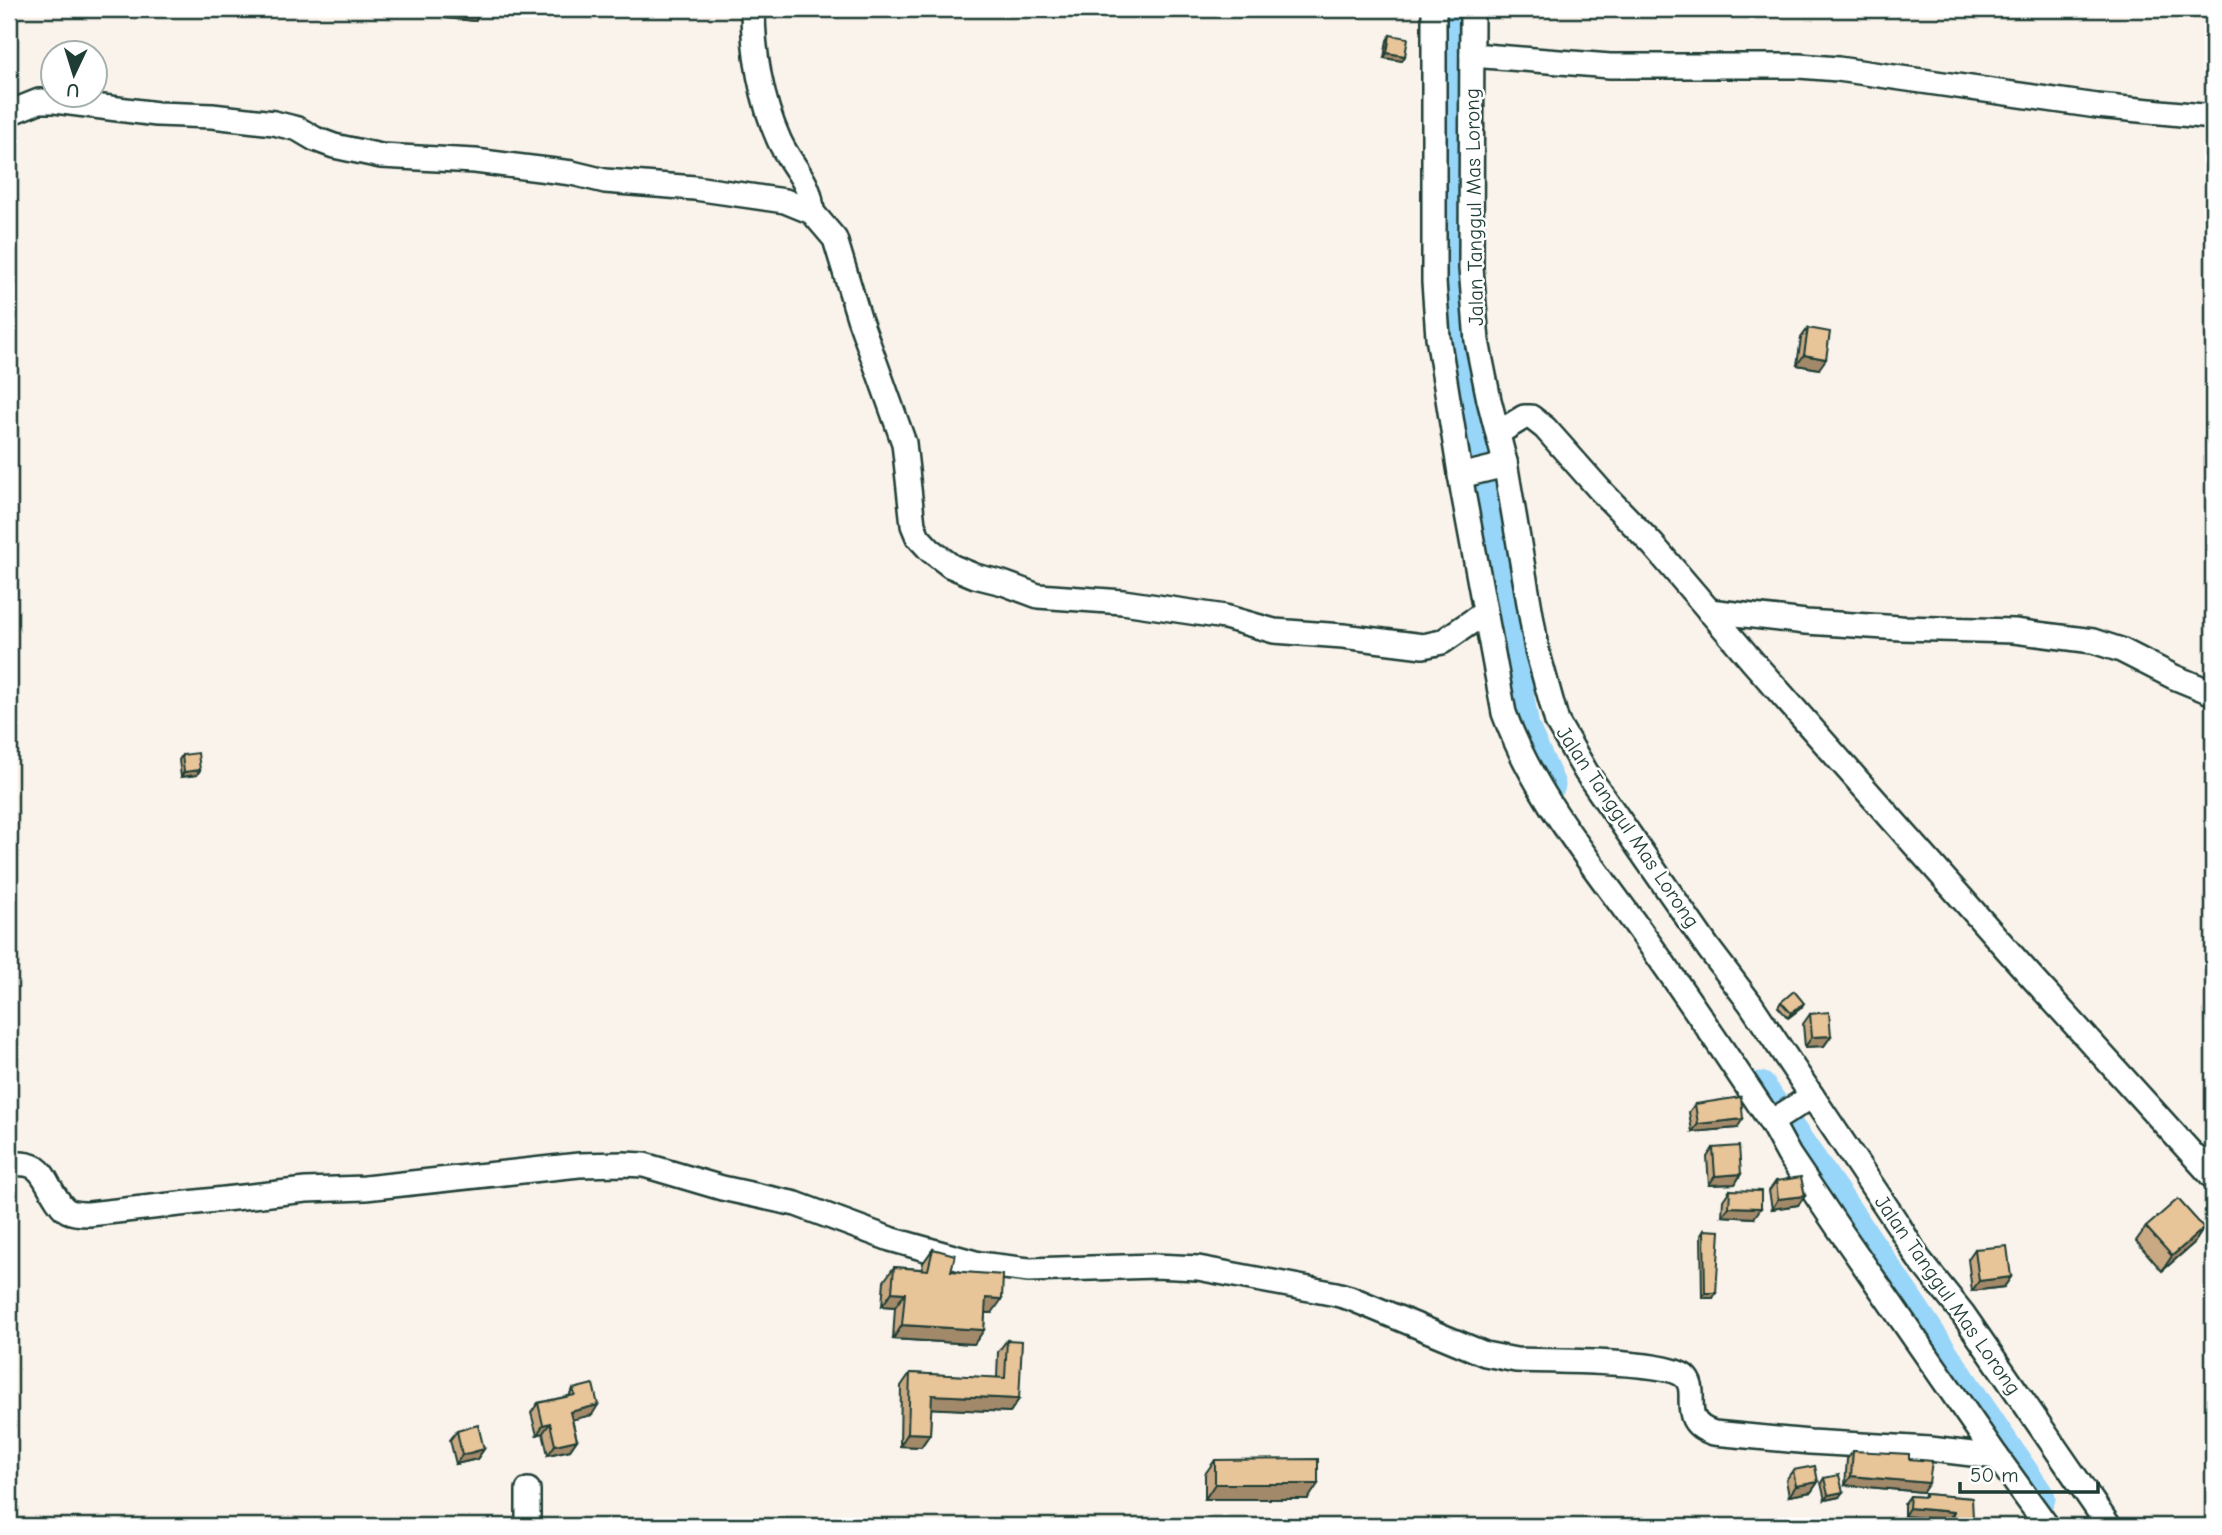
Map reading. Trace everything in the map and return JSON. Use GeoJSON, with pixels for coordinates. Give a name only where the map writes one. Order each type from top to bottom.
{"type":"FeatureCollection","features":[{"type":"Feature","properties":{"kind":"street"},"geometry":{"type":"LineString","coordinates":[[753,9],[758,69],[769,113],[780,141],[808,187],[812,212]]}},
{"type":"Feature","properties":{"kind":"street"},"geometry":{"type":"LineString","coordinates":[[1434,9],[1434,282],[1438,337],[1504,713],[1516,746],[1537,785],[1691,1002],[1791,1110],[1790,1155],[2047,1526]]}},
{"type":"Feature","properties":{"kind":"street","name":"Jalan Tanggul Mas Lorong"},"geometry":{"type":"LineString","coordinates":[[1472,9],[1473,296],[1482,367],[1498,433],[1499,465],[1537,650],[1558,722],[1586,772],[1709,949],[1750,1003],[1791,1110],[1899,1226],[1917,1258],[1963,1314],[2109,1526]]}},
{"type":"Feature","properties":{"kind":"street"},"geometry":{"type":"LineString","coordinates":[[1472,55],[1610,66],[1799,66],[1838,69],[2097,106],[2213,117]]}},
{"type":"Feature","properties":{"kind":"street"},"geometry":{"type":"LineString","coordinates":[[9,113],[39,101],[55,100],[157,114],[212,116],[274,123],[298,129],[334,146],[381,156],[475,161],[572,173],[605,181],[695,188],[785,201],[812,212],[835,239],[859,318],[904,443],[913,525],[918,537],[930,550],[951,565],[975,576],[1038,596],[1123,602],[1225,617],[1274,631],[1343,636],[1397,644],[1423,646],[1443,642],[1485,613]]}},
{"type":"Feature","properties":{"kind":"street"},"geometry":{"type":"LineString","coordinates":[[1498,433],[1524,417],[1537,420],[1653,545],[1992,932],[2213,1177]]}},
{"type":"Feature","properties":{"kind":"street"},"geometry":{"type":"LineString","coordinates":[[1463,475],[1499,465]]}},
{"type":"Feature","properties":{"kind":"street"},"geometry":{"type":"LineString","coordinates":[[1709,611],[1806,622],[2014,631],[2068,637],[2121,650],[2174,677],[2213,692]]}},
{"type":"Feature","properties":{"kind":"street"},"geometry":{"type":"LineString","coordinates":[[9,1164],[32,1165],[45,1177],[63,1208],[70,1212],[89,1214],[306,1190],[365,1188],[579,1165],[644,1165],[722,1188],[796,1204],[890,1239],[979,1264],[1029,1270],[1155,1266],[1209,1269],[1350,1298],[1474,1350],[1499,1357],[1669,1370],[1686,1377],[1695,1422],[1714,1433],[1930,1449],[1997,1457]]}},
{"type":"Feature","properties":{"kind":"street"},"geometry":{"type":"LineString","coordinates":[[527,1490],[528,1526]]}},
{"type":"Feature","properties":{"kind":"building"},"geometry":{"type":"Polygon","coordinates":[[[1390,35],[1408,38],[1405,56],[1387,53],[1390,35]]]}},
{"type":"Feature","properties":{"kind":"building"},"geometry":{"type":"Polygon","coordinates":[[[1808,328],[1830,332],[1826,359],[1804,355],[1808,328]]]}},
{"type":"Feature","properties":{"kind":"building"},"geometry":{"type":"Polygon","coordinates":[[[198,753],[200,770],[184,772],[182,755],[198,753]]]}},
{"type":"Feature","properties":{"kind":"building"},"geometry":{"type":"Polygon","coordinates":[[[1794,991],[1804,1003],[1791,1013],[1781,1002],[1794,991]]]}},
{"type":"Feature","properties":{"kind":"building"},"geometry":{"type":"Polygon","coordinates":[[[1829,1012],[1831,1036],[1812,1037],[1810,1014],[1829,1012]]]}},
{"type":"Feature","properties":{"kind":"building"},"geometry":{"type":"Polygon","coordinates":[[[1741,1097],[1743,1119],[1698,1124],[1695,1104],[1741,1097]]]}},
{"type":"Feature","properties":{"kind":"building"},"geometry":{"type":"Polygon","coordinates":[[[1739,1146],[1741,1174],[1715,1176],[1713,1148],[1739,1146]]]}},
{"type":"Feature","properties":{"kind":"building"},"geometry":{"type":"Polygon","coordinates":[[[1801,1177],[1805,1196],[1778,1199],[1776,1181],[1801,1177]]]}},
{"type":"Feature","properties":{"kind":"building"},"geometry":{"type":"Polygon","coordinates":[[[1730,1190],[1761,1191],[1761,1208],[1729,1207],[1730,1190]]]}},
{"type":"Feature","properties":{"kind":"building"},"geometry":{"type":"Polygon","coordinates":[[[2178,1199],[2204,1228],[2172,1256],[2146,1227],[2178,1199]]]}},
{"type":"Feature","properties":{"kind":"building"},"geometry":{"type":"Polygon","coordinates":[[[1704,1230],[1720,1231],[1716,1293],[1705,1293],[1704,1230]]]}},
{"type":"Feature","properties":{"kind":"building"},"geometry":{"type":"Polygon","coordinates":[[[2007,1246],[2011,1277],[1979,1281],[1975,1249],[2007,1246]]]}},
{"type":"Feature","properties":{"kind":"building"},"geometry":{"type":"Polygon","coordinates":[[[933,1249],[955,1255],[951,1271],[1003,1275],[1002,1299],[986,1298],[984,1330],[902,1325],[905,1293],[892,1292],[894,1267],[928,1270],[933,1249]]]}},
{"type":"Feature","properties":{"kind":"building"},"geometry":{"type":"Polygon","coordinates":[[[1007,1340],[1022,1341],[1019,1399],[932,1395],[930,1434],[908,1433],[910,1373],[1005,1378],[1007,1340]]]}},
{"type":"Feature","properties":{"kind":"building"},"geometry":{"type":"Polygon","coordinates":[[[593,1384],[598,1405],[570,1412],[577,1440],[555,1445],[550,1423],[543,1425],[538,1403],[575,1395],[573,1389],[593,1384]]]}},
{"type":"Feature","properties":{"kind":"building"},"geometry":{"type":"Polygon","coordinates":[[[478,1425],[484,1449],[462,1455],[457,1431],[478,1425]]]}},
{"type":"Feature","properties":{"kind":"building"},"geometry":{"type":"Polygon","coordinates":[[[1853,1451],[1909,1454],[1909,1459],[1932,1461],[1929,1483],[1851,1476],[1853,1451]]]}},
{"type":"Feature","properties":{"kind":"building"},"geometry":{"type":"Polygon","coordinates":[[[1318,1459],[1318,1484],[1215,1484],[1215,1460],[1318,1459]]]}},
{"type":"Feature","properties":{"kind":"building"},"geometry":{"type":"Polygon","coordinates":[[[1815,1466],[1818,1482],[1796,1486],[1793,1470],[1815,1466]]]}},
{"type":"Feature","properties":{"kind":"building"},"geometry":{"type":"Polygon","coordinates":[[[1839,1475],[1843,1492],[1828,1495],[1824,1478],[1839,1475]]]}},
{"type":"Feature","properties":{"kind":"building"},"geometry":{"type":"Polygon","coordinates":[[[1925,1494],[1972,1498],[1973,1518],[1954,1518],[1954,1512],[1909,1508],[1910,1496],[1925,1497],[1925,1494]]]}},
{"type":"Feature","properties":{"kind":"waterway"},"geometry":{"type":"LineString","coordinates":[[1452,9],[1452,325],[1523,728],[1549,785]]}},
{"type":"Feature","properties":{"kind":"waterway"},"geometry":{"type":"LineString","coordinates":[[1760,1088],[2039,1498]]}}]}
